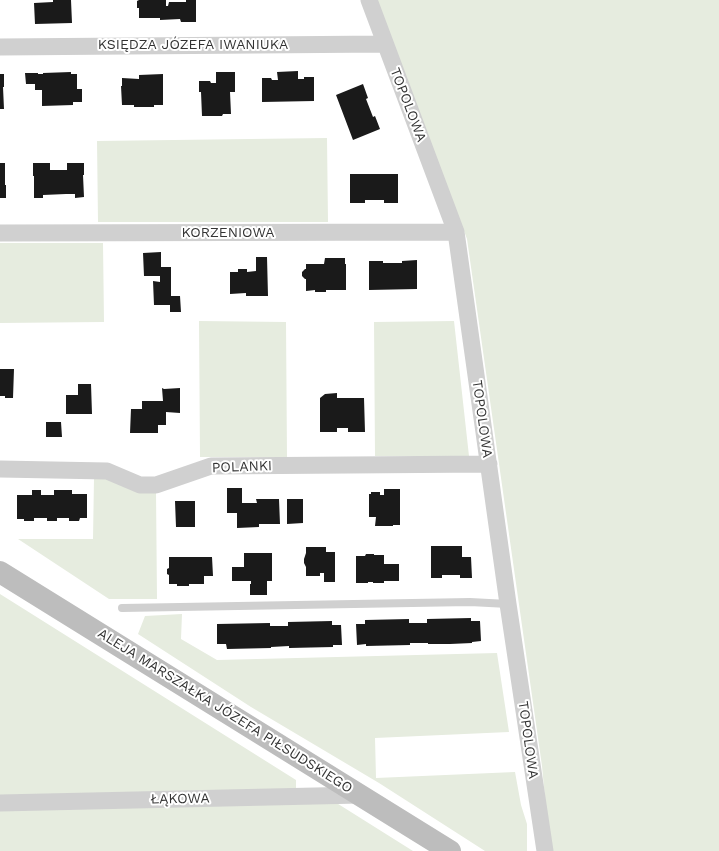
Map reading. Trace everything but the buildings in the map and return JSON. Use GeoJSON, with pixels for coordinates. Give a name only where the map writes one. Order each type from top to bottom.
{"type":"FeatureCollection","features":[{"type":"Feature","properties":{"kind":"main road","name":"ALEJA MARSZAŁKA JÓZEFA PIŁSUDSKIEGO"},"geometry":{"type":"LineString","coordinates":[[0,572],[450,851]]}},
{"type":"Feature","properties":{"kind":"street","name":"TOPOLOWA"},"geometry":{"type":"LineString","coordinates":[[369,0],[456,232],[508,604],[545,851]]}},
{"type":"Feature","properties":{"kind":"street","name":"KSIĘDZA JÓZEFA IWANIUKA"},"geometry":{"type":"LineString","coordinates":[[0,47],[385,44]]}},
{"type":"Feature","properties":{"kind":"street","name":"KORZENIOWA"},"geometry":{"type":"LineString","coordinates":[[0,233],[456,232]]}},
{"type":"Feature","properties":{"kind":"street","name":"POLANKI"},"geometry":{"type":"LineString","coordinates":[[0,468],[106,471],[140,485],[156,485],[211,466],[488,464]]}},
{"type":"Feature","properties":{"kind":"street","name":"ŁĄKOWA"},"geometry":{"type":"LineString","coordinates":[[0,804],[360,795]]}},
{"type":"Feature","properties":{"kind":"lane"},"geometry":{"type":"LineString","coordinates":[[122,608],[470,602],[508,604]]}},
{"type":"Feature","properties":{"kind":"shaded area"},"geometry":{"type":"Polygon","coordinates":[[[377,0],[719,0],[719,851],[553,851],[547,820],[542,766],[467,239],[377,0]]]}},
{"type":"Feature","properties":{"kind":"shaded area"},"geometry":{"type":"Polygon","coordinates":[[[327,138],[328,222],[98,222],[97,141],[327,138]]]}},
{"type":"Feature","properties":{"kind":"shaded area"},"geometry":{"type":"Polygon","coordinates":[[[0,243],[103,243],[104,322],[0,323],[0,243]]]}},
{"type":"Feature","properties":{"kind":"shaded area"},"geometry":{"type":"Polygon","coordinates":[[[199,321],[286,322],[287,458],[200,457],[199,321]]]}},
{"type":"Feature","properties":{"kind":"shaded area"},"geometry":{"type":"Polygon","coordinates":[[[454,321],[469,456],[375,456],[374,322],[454,321]]]}},
{"type":"Feature","properties":{"kind":"shaded area"},"geometry":{"type":"Polygon","coordinates":[[[94,478],[113,479],[156,491],[157,599],[109,599],[18,539],[93,539],[94,478]]]}},
{"type":"Feature","properties":{"kind":"shaded area"},"geometry":{"type":"Polygon","coordinates":[[[0,594],[296,780],[296,790],[0,797],[0,594]]]}},
{"type":"Feature","properties":{"kind":"shaded area"},"geometry":{"type":"Polygon","coordinates":[[[182,614],[181,639],[217,660],[497,653],[509,732],[375,738],[376,778],[515,772],[521,805],[527,824],[527,851],[485,851],[379,783],[251,707],[138,634],[145,616],[182,614]]]}},
{"type":"Feature","properties":{"kind":"shaded area"},"geometry":{"type":"Polygon","coordinates":[[[335,802],[413,851],[0,851],[0,807],[335,802]]]}}]}
